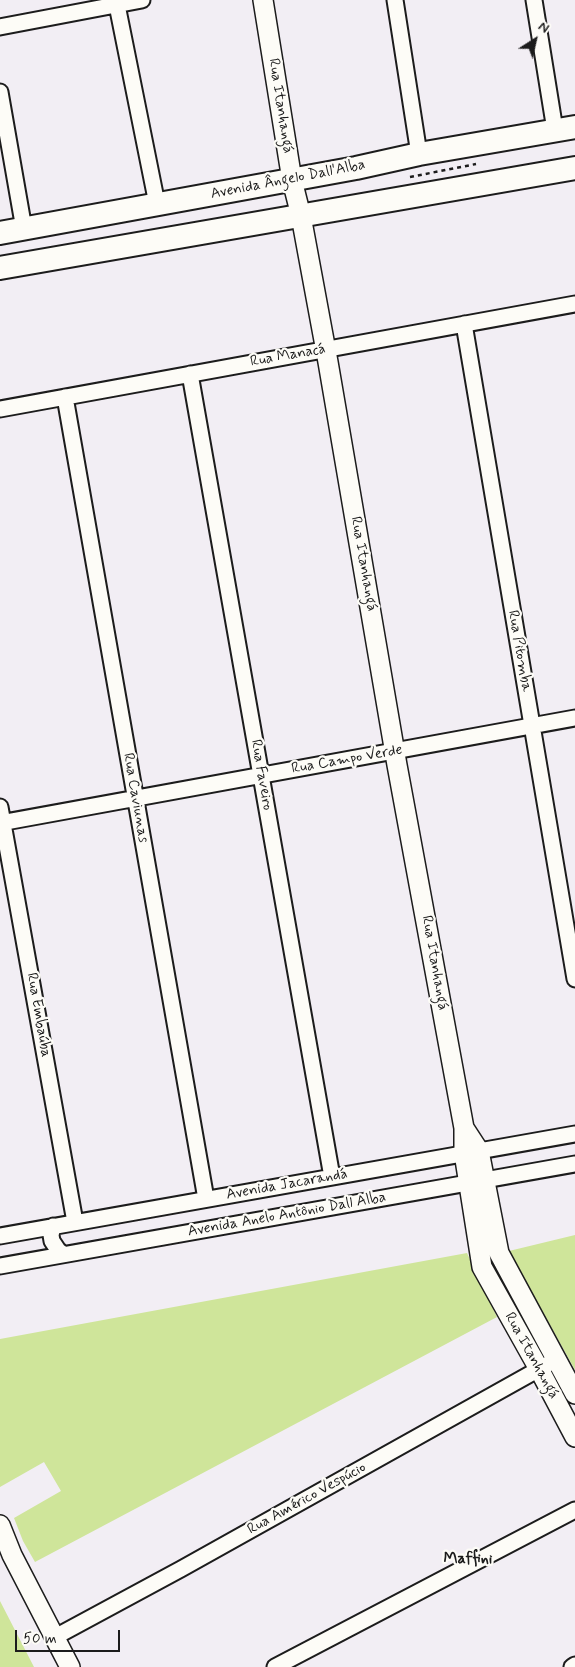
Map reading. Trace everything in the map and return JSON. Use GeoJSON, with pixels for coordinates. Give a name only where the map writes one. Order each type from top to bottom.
{"type":"FeatureCollection","features":[{"type":"Feature","properties":{"kind":"main road","name":"Avenida Ângelo Dall'Alba"},"geometry":{"type":"LineString","coordinates":[[0,233],[356,168],[419,154],[565,129]]}},
{"type":"Feature","properties":{"kind":"main road"},"geometry":{"type":"LineString","coordinates":[[0,268],[575,168]]}},
{"type":"Feature","properties":{"kind":"street"},"geometry":{"type":"LineString","coordinates":[[0,27],[142,0]]}},
{"type":"Feature","properties":{"kind":"street","name":"Rua Itanhangá"},"geometry":{"type":"LineString","coordinates":[[263,0],[292,180],[301,216],[325,349],[395,751],[464,1128],[471,1152],[476,1182],[482,1267],[575,1437]]}},
{"type":"Feature","properties":{"kind":"street"},"geometry":{"type":"LineString","coordinates":[[395,0],[419,154]]}},
{"type":"Feature","properties":{"kind":"street"},"geometry":{"type":"LineString","coordinates":[[534,0],[565,129]]}},
{"type":"Feature","properties":{"kind":"street"},"geometry":{"type":"LineString","coordinates":[[118,5],[157,204]]}},
{"type":"Feature","properties":{"kind":"street"},"geometry":{"type":"LineString","coordinates":[[0,92],[24,229]]}},
{"type":"Feature","properties":{"kind":"street","name":"Rua Manacá"},"geometry":{"type":"LineString","coordinates":[[0,409],[575,304]]}},
{"type":"Feature","properties":{"kind":"street","name":"Rua Pitomba"},"geometry":{"type":"LineString","coordinates":[[464,324],[575,978]]}},
{"type":"Feature","properties":{"kind":"street","name":"Rua Faveiro"},"geometry":{"type":"LineString","coordinates":[[190,374],[332,1177]]}},
{"type":"Feature","properties":{"kind":"street","name":"Rua Caviunas"},"geometry":{"type":"LineString","coordinates":[[65,397],[206,1199]]}},
{"type":"Feature","properties":{"kind":"street","name":"Rua Campo Verde"},"geometry":{"type":"LineString","coordinates":[[1,823],[575,718]]}},
{"type":"Feature","properties":{"kind":"street","name":"Rua Embaúba"},"geometry":{"type":"LineString","coordinates":[[0,807],[1,823],[75,1222]]}},
{"type":"Feature","properties":{"kind":"street","name":"Avenida Jacarandá"},"geometry":{"type":"LineString","coordinates":[[0,1236],[575,1134]]}},
{"type":"Feature","properties":{"kind":"street","name":"Avenida Anelo Antônio Dall Alba"},"geometry":{"type":"LineString","coordinates":[[0,1266],[575,1164]]}},
{"type":"Feature","properties":{"kind":"street","name":"Rua Itanhangá"},"geometry":{"type":"LineString","coordinates":[[476,1182],[499,1254],[575,1394]]}},
{"type":"Feature","properties":{"kind":"street"},"geometry":{"type":"LineString","coordinates":[[53,1226],[52,1241],[63,1254]]}},
{"type":"Feature","properties":{"kind":"street","name":"Rua Américo Vespúcio"},"geometry":{"type":"LineString","coordinates":[[55,1637],[181,1569],[557,1359]]}},
{"type":"Feature","properties":{"kind":"street"},"geometry":{"type":"LineString","coordinates":[[275,1667],[575,1510]]}},
{"type":"Feature","properties":{"kind":"street"},"geometry":{"type":"LineString","coordinates":[[0,1525],[12,1555],[70,1667]]}},
{"type":"Feature","properties":{"kind":"green space"},"geometry":{"type":"Polygon","coordinates":[[[575,1235],[575,1370],[509,1251],[575,1235]]]}},
{"type":"Feature","properties":{"kind":"green space"},"geometry":{"type":"Polygon","coordinates":[[[467,1253],[497,1317],[35,1562],[23,1541],[14,1518],[61,1491],[44,1462],[0,1487],[0,1339],[467,1253]]]}},
{"type":"Feature","properties":{"kind":"green space"},"geometry":{"type":"Polygon","coordinates":[[[0,1601],[34,1667],[0,1667],[0,1601]]]}},
{"type":"Feature","properties":{"kind":"district","name":"Maffini"},"geometry":{"type":"Point","coordinates":[468,1560]}}]}
